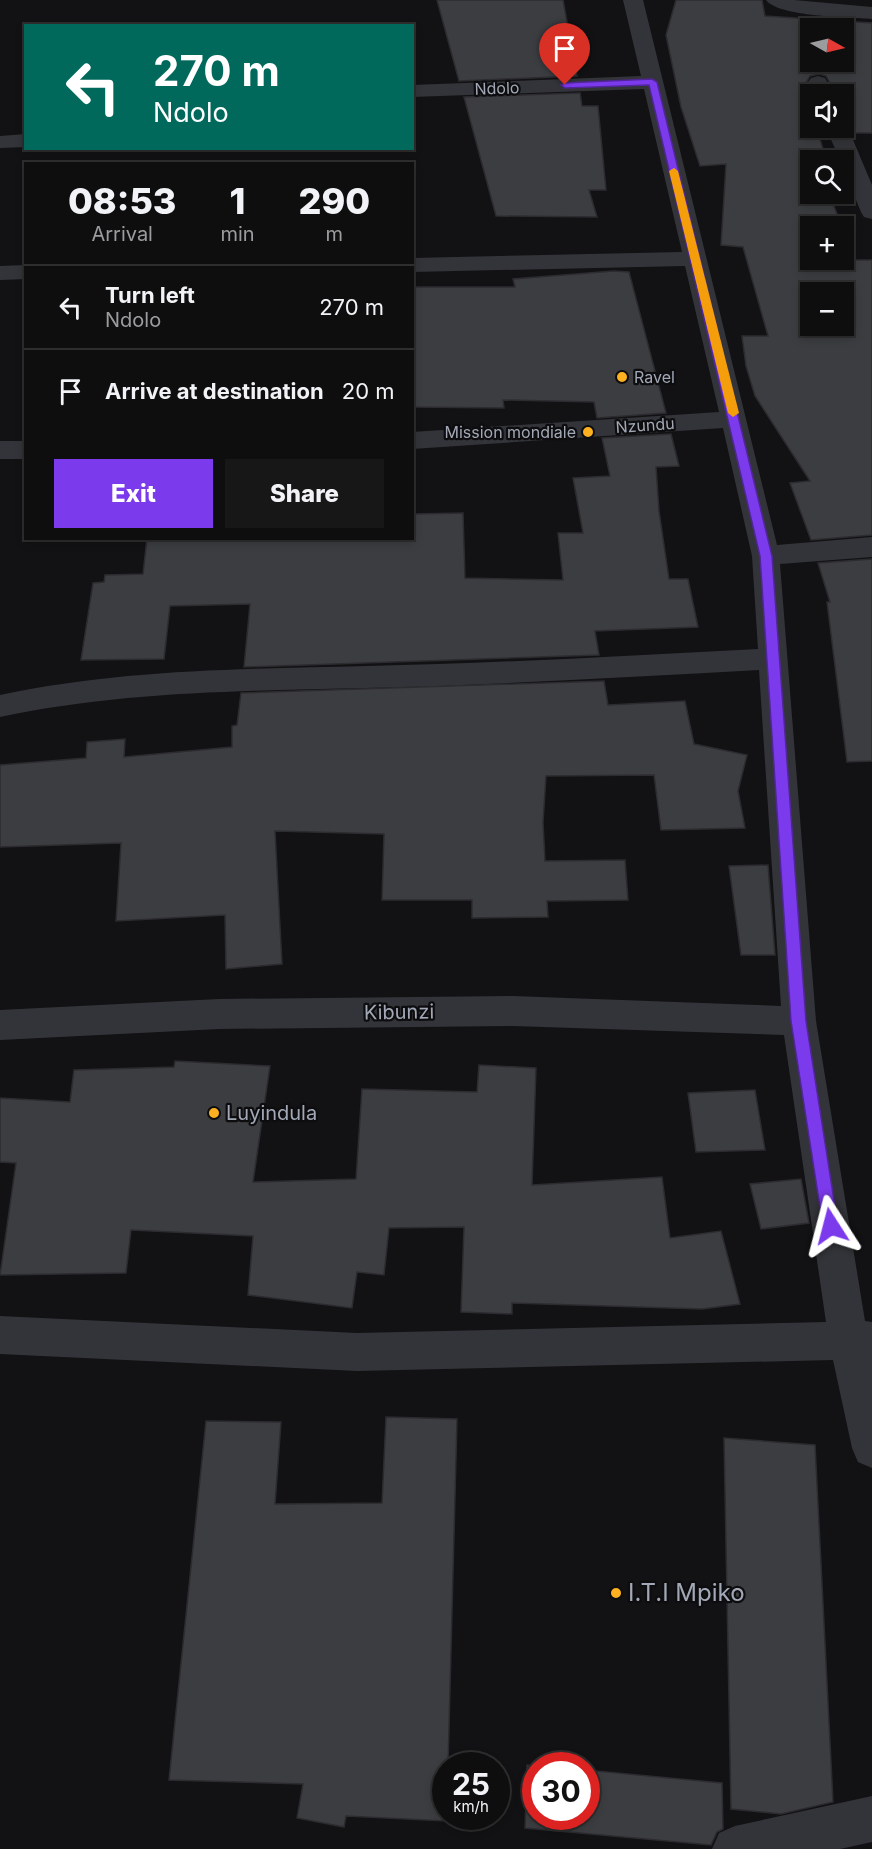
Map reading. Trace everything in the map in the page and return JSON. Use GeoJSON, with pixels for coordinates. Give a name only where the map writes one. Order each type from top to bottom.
{"type":"FeatureCollection","features":[{"type":"Feature","properties":{"kind":"street"},"geometry":{"type":"LineString","coordinates":[[633,0],[766,556],[799,1021],[860,1340],[872,1448]]}},
{"type":"Feature","properties":{"kind":"street"},"geometry":{"type":"LineString","coordinates":[[778,1],[872,14]]}},
{"type":"Feature","properties":{"kind":"street","name":"Ndolo"},"geometry":{"type":"LineString","coordinates":[[414,91],[652,82]]}},
{"type":"Feature","properties":{"kind":"street"},"geometry":{"type":"LineString","coordinates":[[841,138],[872,212]]}},
{"type":"Feature","properties":{"kind":"street"},"geometry":{"type":"LineString","coordinates":[[0,142],[24,140]]}},
{"type":"Feature","properties":{"kind":"street"},"geometry":{"type":"LineString","coordinates":[[414,265],[694,259]]}},
{"type":"Feature","properties":{"kind":"street"},"geometry":{"type":"LineString","coordinates":[[0,273],[24,272]]}},
{"type":"Feature","properties":{"kind":"street","name":"Nzundu"},"geometry":{"type":"LineString","coordinates":[[414,441],[735,419]]}},
{"type":"Feature","properties":{"kind":"street"},"geometry":{"type":"LineString","coordinates":[[0,450],[24,450]]}},
{"type":"Feature","properties":{"kind":"street"},"geometry":{"type":"LineString","coordinates":[[766,556],[872,547]]}},
{"type":"Feature","properties":{"kind":"street"},"geometry":{"type":"LineString","coordinates":[[0,706],[48,694],[156,682],[510,673],[775,659]]}},
{"type":"Feature","properties":{"kind":"street","name":"Kibunzi"},"geometry":{"type":"LineString","coordinates":[[0,1025],[219,1014],[513,1011],[799,1021]]}},
{"type":"Feature","properties":{"kind":"street"},"geometry":{"type":"LineString","coordinates":[[0,1335],[357,1352],[860,1340]]}},
{"type":"Feature","properties":{"kind":"street"},"geometry":{"type":"LineString","coordinates":[[735,1849],[872,1819]]}},
{"type":"Feature","properties":{"kind":"building"},"geometry":{"type":"Polygon","coordinates":[[[437,0],[563,0],[577,76],[459,81],[437,0]]]}},
{"type":"Feature","properties":{"kind":"building"},"geometry":{"type":"Polygon","coordinates":[[[676,0],[762,0],[765,16],[800,18],[800,72],[854,72],[854,22],[872,23],[872,133],[854,133],[854,84],[830,84],[826,76],[819,74],[810,76],[807,84],[800,84],[800,138],[820,138],[823,150],[800,150],[800,204],[833,204],[838,216],[800,216],[800,270],[854,270],[854,257],[855,260],[872,260],[872,535],[811,540],[790,483],[810,481],[755,396],[746,366],[742,336],[768,336],[743,247],[721,245],[726,164],[700,166],[681,107],[666,35],[676,0]]]}},
{"type":"Feature","properties":{"kind":"building"},"geometry":{"type":"Polygon","coordinates":[[[580,93],[582,106],[598,106],[606,190],[589,190],[597,217],[496,216],[464,97],[580,93]]]}},
{"type":"Feature","properties":{"kind":"building"},"geometry":{"type":"Polygon","coordinates":[[[614,271],[629,272],[666,413],[597,418],[594,402],[503,400],[504,408],[414,407],[414,287],[515,287],[513,279],[614,271]]]}},
{"type":"Feature","properties":{"kind":"building"},"geometry":{"type":"Polygon","coordinates":[[[671,434],[679,466],[656,467],[659,511],[669,579],[688,579],[698,627],[595,631],[599,655],[244,667],[250,604],[170,606],[164,659],[81,660],[93,583],[104,582],[105,575],[143,574],[147,540],[414,540],[414,514],[463,513],[465,578],[563,580],[558,533],[583,533],[573,478],[610,476],[602,438],[671,434]]]}},
{"type":"Feature","properties":{"kind":"building"},"geometry":{"type":"Polygon","coordinates":[[[872,559],[872,761],[847,762],[827,602],[830,602],[818,563],[872,559]]]}},
{"type":"Feature","properties":{"kind":"building"},"geometry":{"type":"Polygon","coordinates":[[[604,681],[608,705],[685,701],[694,744],[747,755],[738,791],[745,828],[661,830],[654,775],[546,776],[543,822],[545,861],[625,860],[628,900],[547,901],[548,917],[472,918],[472,900],[382,900],[384,834],[275,831],[282,964],[226,969],[225,915],[116,921],[121,843],[0,847],[0,765],[86,758],[87,742],[125,739],[124,757],[232,747],[232,726],[237,725],[241,693],[604,681]]]}},
{"type":"Feature","properties":{"kind":"building"},"geometry":{"type":"Polygon","coordinates":[[[768,865],[775,955],[741,955],[729,866],[768,865]]]}},
{"type":"Feature","properties":{"kind":"building"},"geometry":{"type":"Polygon","coordinates":[[[175,1061],[270,1066],[253,1182],[356,1179],[362,1089],[477,1092],[479,1065],[536,1068],[532,1185],[662,1177],[670,1238],[721,1231],[740,1304],[702,1309],[512,1303],[512,1314],[461,1312],[464,1227],[389,1228],[384,1275],[357,1272],[352,1308],[248,1295],[253,1236],[131,1230],[126,1273],[0,1275],[16,1163],[0,1162],[0,1098],[70,1102],[74,1070],[174,1067],[175,1061]]]}},
{"type":"Feature","properties":{"kind":"building"},"geometry":{"type":"Polygon","coordinates":[[[755,1090],[765,1150],[696,1152],[688,1093],[755,1090]]]}},
{"type":"Feature","properties":{"kind":"building"},"geometry":{"type":"Polygon","coordinates":[[[801,1179],[809,1223],[761,1229],[750,1184],[801,1179]]]}},
{"type":"Feature","properties":{"kind":"building"},"geometry":{"type":"Polygon","coordinates":[[[386,1417],[457,1419],[448,1752],[432,1752],[432,1820],[346,1816],[344,1827],[297,1818],[303,1784],[169,1780],[206,1421],[281,1422],[275,1504],[382,1503],[386,1417]]]}},
{"type":"Feature","properties":{"kind":"building"},"geometry":{"type":"Polygon","coordinates":[[[724,1438],[815,1445],[833,1802],[781,1814],[731,1809],[724,1438]]]}},
{"type":"Feature","properties":{"kind":"building"},"geometry":{"type":"Polygon","coordinates":[[[600,1771],[722,1783],[723,1829],[717,1832],[711,1845],[547,1830],[600,1830],[600,1771]]]}},
{"type":"Feature","properties":{"kind":"slow traffic"},"geometry":{"type":"LineString","coordinates":[[674,171],[733,413]]}},
{"type":"Feature","properties":{"kind":"place","name":"Ravel"},"geometry":{"type":"Point","coordinates":[622,377]}},
{"type":"Feature","properties":{"kind":"place","name":"Mission mondiale"},"geometry":{"type":"Point","coordinates":[588,432]}},
{"type":"Feature","properties":{"kind":"place","name":"Luyindula"},"geometry":{"type":"Point","coordinates":[214,1113]}},
{"type":"Feature","properties":{"kind":"place","name":"I.T.I Mpiko"},"geometry":{"type":"Point","coordinates":[616,1593]}},
{"type":"Feature","properties":{"kind":"route"},"geometry":{"type":"LineString","coordinates":[[565,85],[652,82],[735,419],[766,556],[799,1021],[831,1226]]}}]}
